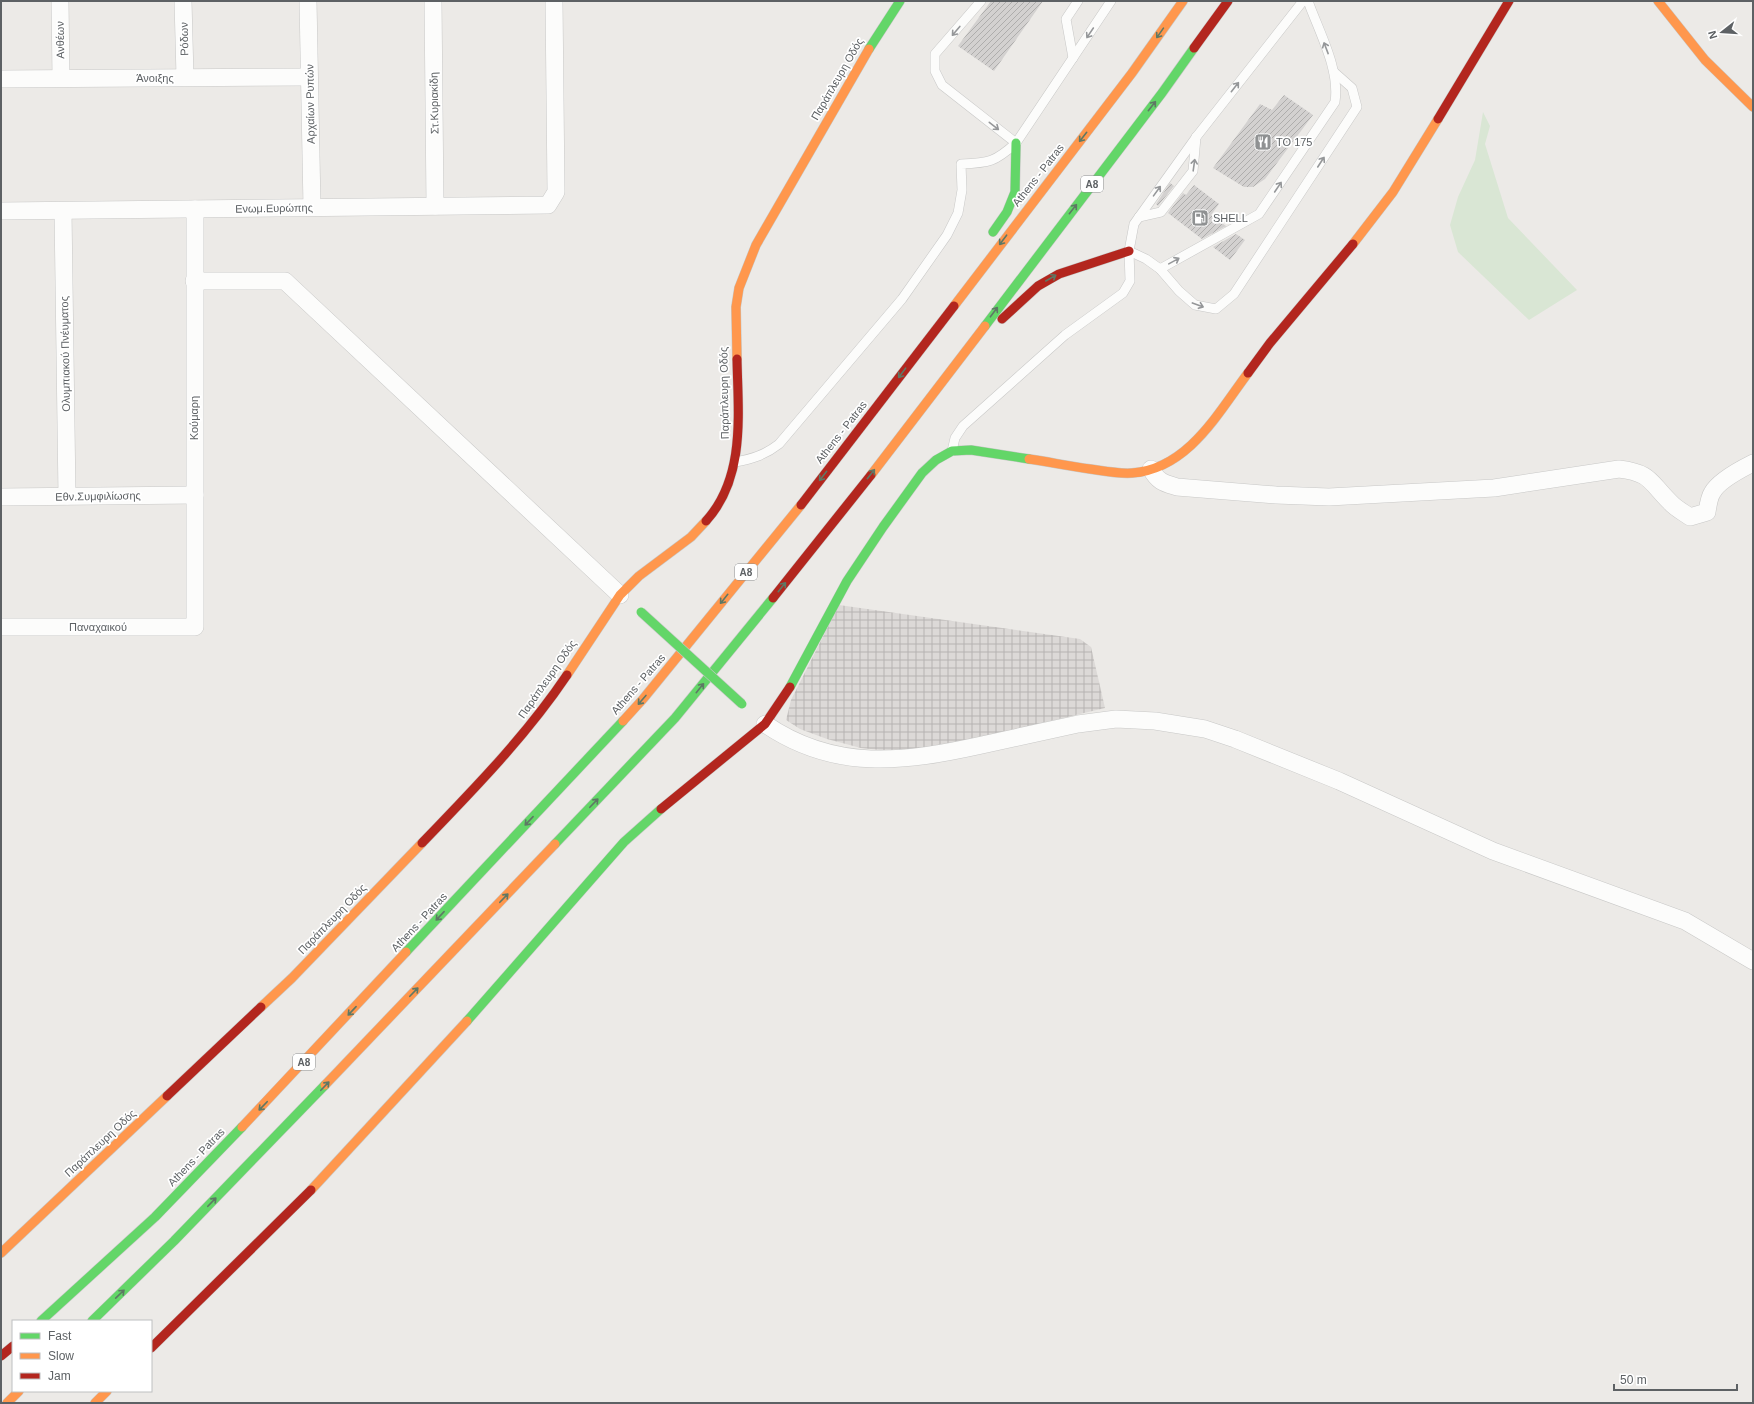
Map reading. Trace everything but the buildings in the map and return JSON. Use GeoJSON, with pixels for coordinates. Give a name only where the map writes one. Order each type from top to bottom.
{"type":"FeatureCollection","features":[{"type":"Feature","properties":{"kind":"main road","name":"Παράπλευρη Οδός"},"geometry":{"type":"LineString","coordinates":[[1,1253],[292,978],[488,774],[554,694],[639,576],[691,537],[708,519],[719,503],[728,484],[735,462],[738,439],[738,419],[735,319],[739,288],[744,274],[756,246],[840,97],[900,1]]}},
{"type":"Feature","properties":{"kind":"main road","name":"Athens - Patras"},"geometry":{"type":"LineString","coordinates":[[42,1320],[155,1217],[274,1094],[643,699],[785,525],[1132,72],[1183,1]]}},
{"type":"Feature","properties":{"kind":"main road","name":"Α8"},"geometry":{"type":"LineString","coordinates":[[93,1320],[174,1241],[287,1125],[675,718],[816,545],[1162,93],[1228,1]]}},
{"type":"Feature","properties":{"kind":"main road"},"geometry":{"type":"LineString","coordinates":[[152,1347],[301,1201],[453,1037],[624,842],[656,812],[762,722],[786,694],[847,581],[883,527],[922,473],[936,460],[952,451],[971,450],[986,451],[1117,473],[1133,473],[1151,469],[1170,462],[1181,454],[1204,432],[1270,343],[1372,221],[1412,163],[1509,1]]}},
{"type":"Feature","properties":{"kind":"main road"},"geometry":{"type":"LineString","coordinates":[[1658,1],[1706,60],[1753,107]]}},
{"type":"Feature","properties":{"kind":"main road"},"geometry":{"type":"LineString","coordinates":[[985,243],[1008,212],[1015,192],[1016,144]]}},
{"type":"Feature","properties":{"kind":"main road"},"geometry":{"type":"LineString","coordinates":[[954,366],[1038,286],[1059,274],[1129,250]]}},
{"type":"Feature","properties":{"kind":"main road"},"geometry":{"type":"LineString","coordinates":[[926,342],[961,282]]}},
{"type":"Feature","properties":{"kind":"main road"},"geometry":{"type":"LineString","coordinates":[[639,610],[745,706]]}},
{"type":"Feature","properties":{"kind":"main road"},"geometry":{"type":"LineString","coordinates":[[1,1356],[12,1347]]}},
{"type":"Feature","properties":{"kind":"main road"},"geometry":{"type":"LineString","coordinates":[[6,1403],[18,1392]]}},
{"type":"Feature","properties":{"kind":"main road"},"geometry":{"type":"LineString","coordinates":[[95,1403],[106,1392]]}},
{"type":"Feature","properties":{"kind":"street","name":"Ανθέων"},"geometry":{"type":"LineString","coordinates":[[60,1],[61,78]]}},
{"type":"Feature","properties":{"kind":"street","name":"Ρόδων"},"geometry":{"type":"LineString","coordinates":[[183,1],[185,77]]}},
{"type":"Feature","properties":{"kind":"street","name":"Αρχαίων Ρυπών"},"geometry":{"type":"LineString","coordinates":[[308,1],[312,208]]}},
{"type":"Feature","properties":{"kind":"street","name":"Στ.Κυριακίδη"},"geometry":{"type":"LineString","coordinates":[[433,1],[435,206]]}},
{"type":"Feature","properties":{"kind":"street","name":"Ενωμ.Ευρώπης"},"geometry":{"type":"LineString","coordinates":[[1,211],[548,205],[556,192],[554,1]]}},
{"type":"Feature","properties":{"kind":"street","name":"Άνοιξης"},"geometry":{"type":"LineString","coordinates":[[1,79],[309,76]]}},
{"type":"Feature","properties":{"kind":"street","name":"Κούμαρη"},"geometry":{"type":"LineString","coordinates":[[195,209],[195,627]]}},
{"type":"Feature","properties":{"kind":"street","name":"Ολυμπιακού Πνέυματος"},"geometry":{"type":"LineString","coordinates":[[63,210],[67,496]]}},
{"type":"Feature","properties":{"kind":"street"},"geometry":{"type":"LineString","coordinates":[[194,281],[285,281],[623,597]]}},
{"type":"Feature","properties":{"kind":"street"},"geometry":{"type":"LineString","coordinates":[[1151,469],[1156,478],[1163,483],[1177,487],[1329,497],[1494,488],[1619,469],[1636,471],[1649,478],[1671,503],[1690,517],[1707,512],[1712,494],[1716,487],[1737,471],[1753,463]]}},
{"type":"Feature","properties":{"kind":"street","name":"Εθν.Συμφιλίωσης"},"geometry":{"type":"LineString","coordinates":[[1,497],[195,495]]}},
{"type":"Feature","properties":{"kind":"street","name":"Παναχαικού"},"geometry":{"type":"LineString","coordinates":[[1,627],[195,627]]}},
{"type":"Feature","properties":{"kind":"street"},"geometry":{"type":"LineString","coordinates":[[762,722],[794,741],[821,751],[846,757],[881,760],[935,755],[1078,724],[1116,719],[1155,721],[1205,729],[1235,739],[1339,781],[1511,858],[1685,921],[1753,961]]}},
{"type":"Feature","properties":{"kind":"lane"},"geometry":{"type":"LineString","coordinates":[[981,1],[936,54],[935,71],[942,85],[1016,144]]}},
{"type":"Feature","properties":{"kind":"lane"},"geometry":{"type":"LineString","coordinates":[[1073,58],[1066,19],[1078,1]]}},
{"type":"Feature","properties":{"kind":"lane"},"geometry":{"type":"LineString","coordinates":[[735,462],[754,458],[768,452],[779,444],[902,299],[947,235],[958,213],[962,190],[961,164],[984,164],[1000,157],[1016,144],[1112,1]]}},
{"type":"Feature","properties":{"kind":"lane"},"geometry":{"type":"LineString","coordinates":[[952,451],[955,438],[963,426],[1065,335],[1123,293],[1130,281],[1129,250],[1134,224],[1197,136],[1303,1]]}},
{"type":"Feature","properties":{"kind":"lane"},"geometry":{"type":"LineString","coordinates":[[1160,270],[1259,214],[1335,102],[1337,89],[1334,72],[1308,1]]}},
{"type":"Feature","properties":{"kind":"lane"},"geometry":{"type":"LineString","coordinates":[[1129,250],[1146,259],[1160,270],[1179,291],[1195,305],[1216,309],[1234,294],[1358,107],[1352,88],[1334,72]]}},
{"type":"Feature","properties":{"kind":"lane"},"geometry":{"type":"LineString","coordinates":[[1139,217],[1161,212],[1193,171],[1197,136]]}},
{"type":"Feature","properties":{"kind":"shaded area"},"geometry":{"type":"Polygon","coordinates":[[[839,605],[1080,639],[1091,647],[1105,708],[937,748],[889,751],[861,748],[827,739],[800,729],[786,720],[791,700],[839,605]]]}},
{"type":"Feature","properties":{"kind":"green space"},"geometry":{"type":"Polygon","coordinates":[[[1483,112],[1490,126],[1485,144],[1508,218],[1577,290],[1529,320],[1458,252],[1450,225],[1458,197],[1475,160],[1483,112]]]}},
{"type":"Feature","properties":{"kind":"traffic: fast"},"geometry":{"type":"LineString","coordinates":[[869,49],[900,1]]}},
{"type":"Feature","properties":{"kind":"traffic: fast"},"geometry":{"type":"LineString","coordinates":[[985,326],[1162,93],[1194,48]]}},
{"type":"Feature","properties":{"kind":"traffic: fast"},"geometry":{"type":"LineString","coordinates":[[993,232],[1007,212],[1015,192],[1016,143]]}},
{"type":"Feature","properties":{"kind":"traffic: fast"},"geometry":{"type":"LineString","coordinates":[[790,687],[847,581],[883,527],[922,473],[936,460],[952,451],[971,450],[1029,459]]}},
{"type":"Feature","properties":{"kind":"traffic: fast"},"geometry":{"type":"LineString","coordinates":[[555,844],[675,718],[773,598]]}},
{"type":"Feature","properties":{"kind":"traffic: fast"},"geometry":{"type":"LineString","coordinates":[[641,612],[742,704]]}},
{"type":"Feature","properties":{"kind":"traffic: fast"},"geometry":{"type":"LineString","coordinates":[[406,952],[623,721]]}},
{"type":"Feature","properties":{"kind":"traffic: fast"},"geometry":{"type":"LineString","coordinates":[[467,1021],[624,842],[661,809]]}},
{"type":"Feature","properties":{"kind":"traffic: fast"},"geometry":{"type":"LineString","coordinates":[[93,1320],[174,1241],[325,1085]]}},
{"type":"Feature","properties":{"kind":"traffic: fast"},"geometry":{"type":"LineString","coordinates":[[42,1320],[155,1217],[242,1127]]}},
{"type":"Feature","properties":{"kind":"traffic: slow"},"geometry":{"type":"LineString","coordinates":[[954,306],[1132,73],[1183,1]]}},
{"type":"Feature","properties":{"kind":"traffic: slow"},"geometry":{"type":"LineString","coordinates":[[1658,1],[1705,60],[1753,107]]}},
{"type":"Feature","properties":{"kind":"traffic: slow"},"geometry":{"type":"LineString","coordinates":[[737,359],[736,307],[739,288],[756,245],[869,49]]}},
{"type":"Feature","properties":{"kind":"traffic: slow"},"geometry":{"type":"LineString","coordinates":[[1353,244],[1393,192],[1438,119]]}},
{"type":"Feature","properties":{"kind":"traffic: slow"},"geometry":{"type":"LineString","coordinates":[[871,475],[985,326]]}},
{"type":"Feature","properties":{"kind":"traffic: slow"},"geometry":{"type":"LineString","coordinates":[[1029,459],[1116,473],[1132,473],[1152,469],[1170,461],[1200,436],[1213,421],[1248,373]]}},
{"type":"Feature","properties":{"kind":"traffic: slow"},"geometry":{"type":"LineString","coordinates":[[623,721],[643,699],[801,505]]}},
{"type":"Feature","properties":{"kind":"traffic: slow"},"geometry":{"type":"LineString","coordinates":[[567,675],[620,595],[639,576],[691,537],[706,521]]}},
{"type":"Feature","properties":{"kind":"traffic: slow"},"geometry":{"type":"LineString","coordinates":[[261,1007],[292,978],[422,843]]}},
{"type":"Feature","properties":{"kind":"traffic: slow"},"geometry":{"type":"LineString","coordinates":[[325,1085],[555,844]]}},
{"type":"Feature","properties":{"kind":"traffic: slow"},"geometry":{"type":"LineString","coordinates":[[242,1127],[406,952]]}},
{"type":"Feature","properties":{"kind":"traffic: slow"},"geometry":{"type":"LineString","coordinates":[[311,1190],[467,1021]]}},
{"type":"Feature","properties":{"kind":"traffic: slow"},"geometry":{"type":"LineString","coordinates":[[1,1253],[167,1096]]}},
{"type":"Feature","properties":{"kind":"traffic: slow"},"geometry":{"type":"LineString","coordinates":[[7,1403],[18,1392]]}},
{"type":"Feature","properties":{"kind":"traffic: slow"},"geometry":{"type":"LineString","coordinates":[[95,1403],[106,1392]]}},
{"type":"Feature","properties":{"kind":"traffic: jam"},"geometry":{"type":"LineString","coordinates":[[1194,48],[1228,1]]}},
{"type":"Feature","properties":{"kind":"traffic: jam"},"geometry":{"type":"LineString","coordinates":[[1438,119],[1509,1]]}},
{"type":"Feature","properties":{"kind":"traffic: jam"},"geometry":{"type":"LineString","coordinates":[[1248,373],[1270,343],[1353,244]]}},
{"type":"Feature","properties":{"kind":"traffic: jam"},"geometry":{"type":"LineString","coordinates":[[1002,319],[1038,286],[1059,274],[1129,251]]}},
{"type":"Feature","properties":{"kind":"traffic: jam"},"geometry":{"type":"LineString","coordinates":[[801,505],[954,306]]}},
{"type":"Feature","properties":{"kind":"traffic: jam"},"geometry":{"type":"LineString","coordinates":[[706,521],[719,504],[728,485],[734,465],[738,422],[737,359]]}},
{"type":"Feature","properties":{"kind":"traffic: jam"},"geometry":{"type":"LineString","coordinates":[[773,598],[871,475]]}},
{"type":"Feature","properties":{"kind":"traffic: jam"},"geometry":{"type":"LineString","coordinates":[[422,843],[517,741],[567,675]]}},
{"type":"Feature","properties":{"kind":"traffic: jam"},"geometry":{"type":"LineString","coordinates":[[661,809],[765,724],[790,687]]}},
{"type":"Feature","properties":{"kind":"traffic: jam"},"geometry":{"type":"LineString","coordinates":[[167,1096],[261,1007]]}},
{"type":"Feature","properties":{"kind":"traffic: jam"},"geometry":{"type":"LineString","coordinates":[[152,1347],[311,1190]]}},
{"type":"Feature","properties":{"kind":"traffic: jam"},"geometry":{"type":"LineString","coordinates":[[1,1356],[12,1347]]}},
{"type":"Feature","properties":{"kind":"place","name":"TO 175"},"geometry":{"type":"Point","coordinates":[1263,142]}},
{"type":"Feature","properties":{"kind":"place","name":"SHELL"},"geometry":{"type":"Point","coordinates":[1200,218]}}]}
